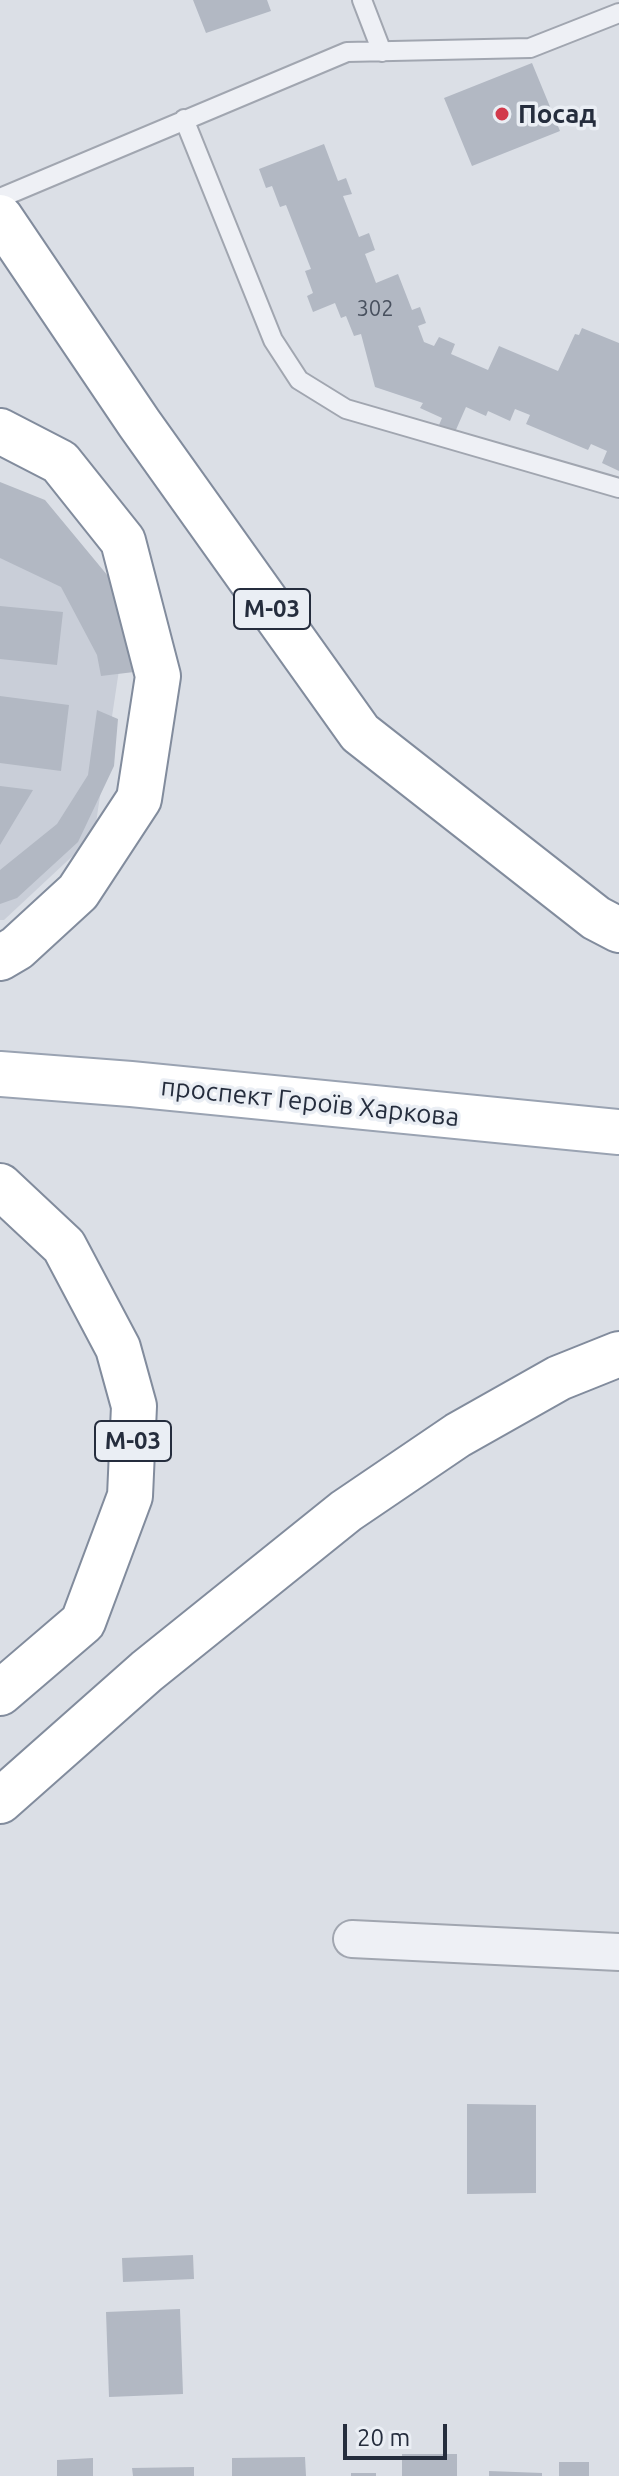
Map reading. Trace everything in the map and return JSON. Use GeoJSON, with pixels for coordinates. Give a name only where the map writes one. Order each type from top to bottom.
{"type":"FeatureCollection","features":[{"type":"Feature","properties":{"kind":"main road","name":"М-03"},"geometry":{"type":"LineString","coordinates":[[0,217],[139,423],[360,733],[596,918],[619,930]]}},
{"type":"Feature","properties":{"kind":"main road"},"geometry":{"type":"LineString","coordinates":[[0,431],[60,462],[123,541],[158,676],[139,799],[78,892],[17,948],[0,958]]}},
{"type":"Feature","properties":{"kind":"main road","name":"проспект Героїв Харкова"},"geometry":{"type":"LineString","coordinates":[[0,1074],[619,1132]]}},
{"type":"Feature","properties":{"kind":"main road","name":"М-03"},"geometry":{"type":"LineString","coordinates":[[0,1186],[64,1246],[118,1348],[134,1406],[130,1496],[83,1622],[0,1693]]}},
{"type":"Feature","properties":{"kind":"main road"},"geometry":{"type":"LineString","coordinates":[[0,1801],[147,1671],[346,1511],[458,1435],[559,1378],[619,1354]]}},
{"type":"Feature","properties":{"kind":"street"},"geometry":{"type":"LineString","coordinates":[[352,1939],[619,1952]]}},
{"type":"Feature","properties":{"kind":"lane"},"geometry":{"type":"LineString","coordinates":[[362,0],[382,52]]}},
{"type":"Feature","properties":{"kind":"lane"},"geometry":{"type":"LineString","coordinates":[[0,198],[347,52],[530,48],[619,13]]}},
{"type":"Feature","properties":{"kind":"lane"},"geometry":{"type":"LineString","coordinates":[[184,119],[273,340],[299,380],[346,409],[619,488]]}},
{"type":"Feature","properties":{"kind":"shaded area"},"geometry":{"type":"Polygon","coordinates":[[[0,485],[119,670],[94,836],[4,920],[0,920],[0,485]]]}},
{"type":"Feature","properties":{"kind":"building"},"geometry":{"type":"Polygon","coordinates":[[[193,0],[267,0],[271,11],[206,33],[193,0]]]}},
{"type":"Feature","properties":{"kind":"building"},"geometry":{"type":"Polygon","coordinates":[[[532,63],[560,131],[472,166],[444,98],[532,63]]]}},
{"type":"Feature","properties":{"kind":"building"},"geometry":{"type":"Polygon","coordinates":[[[324,144],[338,181],[346,178],[352,194],[343,196],[359,237],[369,233],[375,250],[365,254],[376,283],[398,274],[412,310],[420,307],[426,323],[418,326],[424,342],[434,346],[439,337],[455,344],[451,354],[488,370],[499,346],[558,371],[575,334],[579,335],[582,328],[619,343],[619,471],[602,463],[607,451],[591,444],[588,450],[526,424],[530,415],[515,409],[510,421],[488,411],[486,416],[466,407],[455,432],[439,425],[442,418],[420,408],[423,403],[375,387],[361,334],[354,336],[346,316],[341,318],[335,303],[313,312],[307,296],[313,293],[305,271],[311,269],[286,205],[280,207],[272,186],[266,188],[259,169],[324,144]]]}},
{"type":"Feature","properties":{"kind":"building"},"geometry":{"type":"Polygon","coordinates":[[[0,482],[45,500],[108,576],[134,672],[101,676],[97,655],[61,587],[0,558],[0,482]]]}},
{"type":"Feature","properties":{"kind":"building"},"geometry":{"type":"Polygon","coordinates":[[[0,606],[63,612],[57,665],[0,659],[0,606]]]}},
{"type":"Feature","properties":{"kind":"building"},"geometry":{"type":"Polygon","coordinates":[[[0,696],[69,705],[61,771],[0,763],[0,696]]]}},
{"type":"Feature","properties":{"kind":"building"},"geometry":{"type":"Polygon","coordinates":[[[97,710],[118,719],[114,766],[78,842],[17,898],[0,904],[0,870],[57,824],[88,775],[97,710]]]}},
{"type":"Feature","properties":{"kind":"building"},"geometry":{"type":"Polygon","coordinates":[[[0,786],[33,790],[0,845],[0,786]]]}},
{"type":"Feature","properties":{"kind":"building"},"geometry":{"type":"Polygon","coordinates":[[[467,2104],[536,2105],[536,2193],[467,2194],[467,2104]]]}},
{"type":"Feature","properties":{"kind":"building"},"geometry":{"type":"Polygon","coordinates":[[[193,2255],[194,2279],[123,2282],[122,2258],[193,2255]]]}},
{"type":"Feature","properties":{"kind":"building"},"geometry":{"type":"Polygon","coordinates":[[[180,2309],[183,2394],[109,2397],[106,2312],[180,2309]]]}},
{"type":"Feature","properties":{"kind":"building"},"geometry":{"type":"Polygon","coordinates":[[[402,2454],[457,2454],[457,2476],[402,2476],[402,2454]]]}},
{"type":"Feature","properties":{"kind":"building"},"geometry":{"type":"Polygon","coordinates":[[[305,2457],[306,2476],[232,2476],[232,2458],[305,2457]]]}},
{"type":"Feature","properties":{"kind":"building"},"geometry":{"type":"Polygon","coordinates":[[[93,2458],[93,2476],[57,2476],[57,2460],[93,2458]]]}},
{"type":"Feature","properties":{"kind":"building"},"geometry":{"type":"Polygon","coordinates":[[[559,2462],[589,2462],[589,2476],[559,2476],[559,2462]]]}},
{"type":"Feature","properties":{"kind":"building"},"geometry":{"type":"Polygon","coordinates":[[[194,2467],[194,2476],[133,2476],[132,2468],[194,2467]]]}},
{"type":"Feature","properties":{"kind":"building"},"geometry":{"type":"Polygon","coordinates":[[[489,2471],[542,2473],[542,2476],[489,2476],[489,2471]]]}},
{"type":"Feature","properties":{"kind":"building"},"geometry":{"type":"Polygon","coordinates":[[[351,2473],[376,2473],[376,2476],[351,2476],[351,2473]]]}},
{"type":"Feature","properties":{"kind":"place","name":"Посад"},"geometry":{"type":"Point","coordinates":[502,114]}}]}
